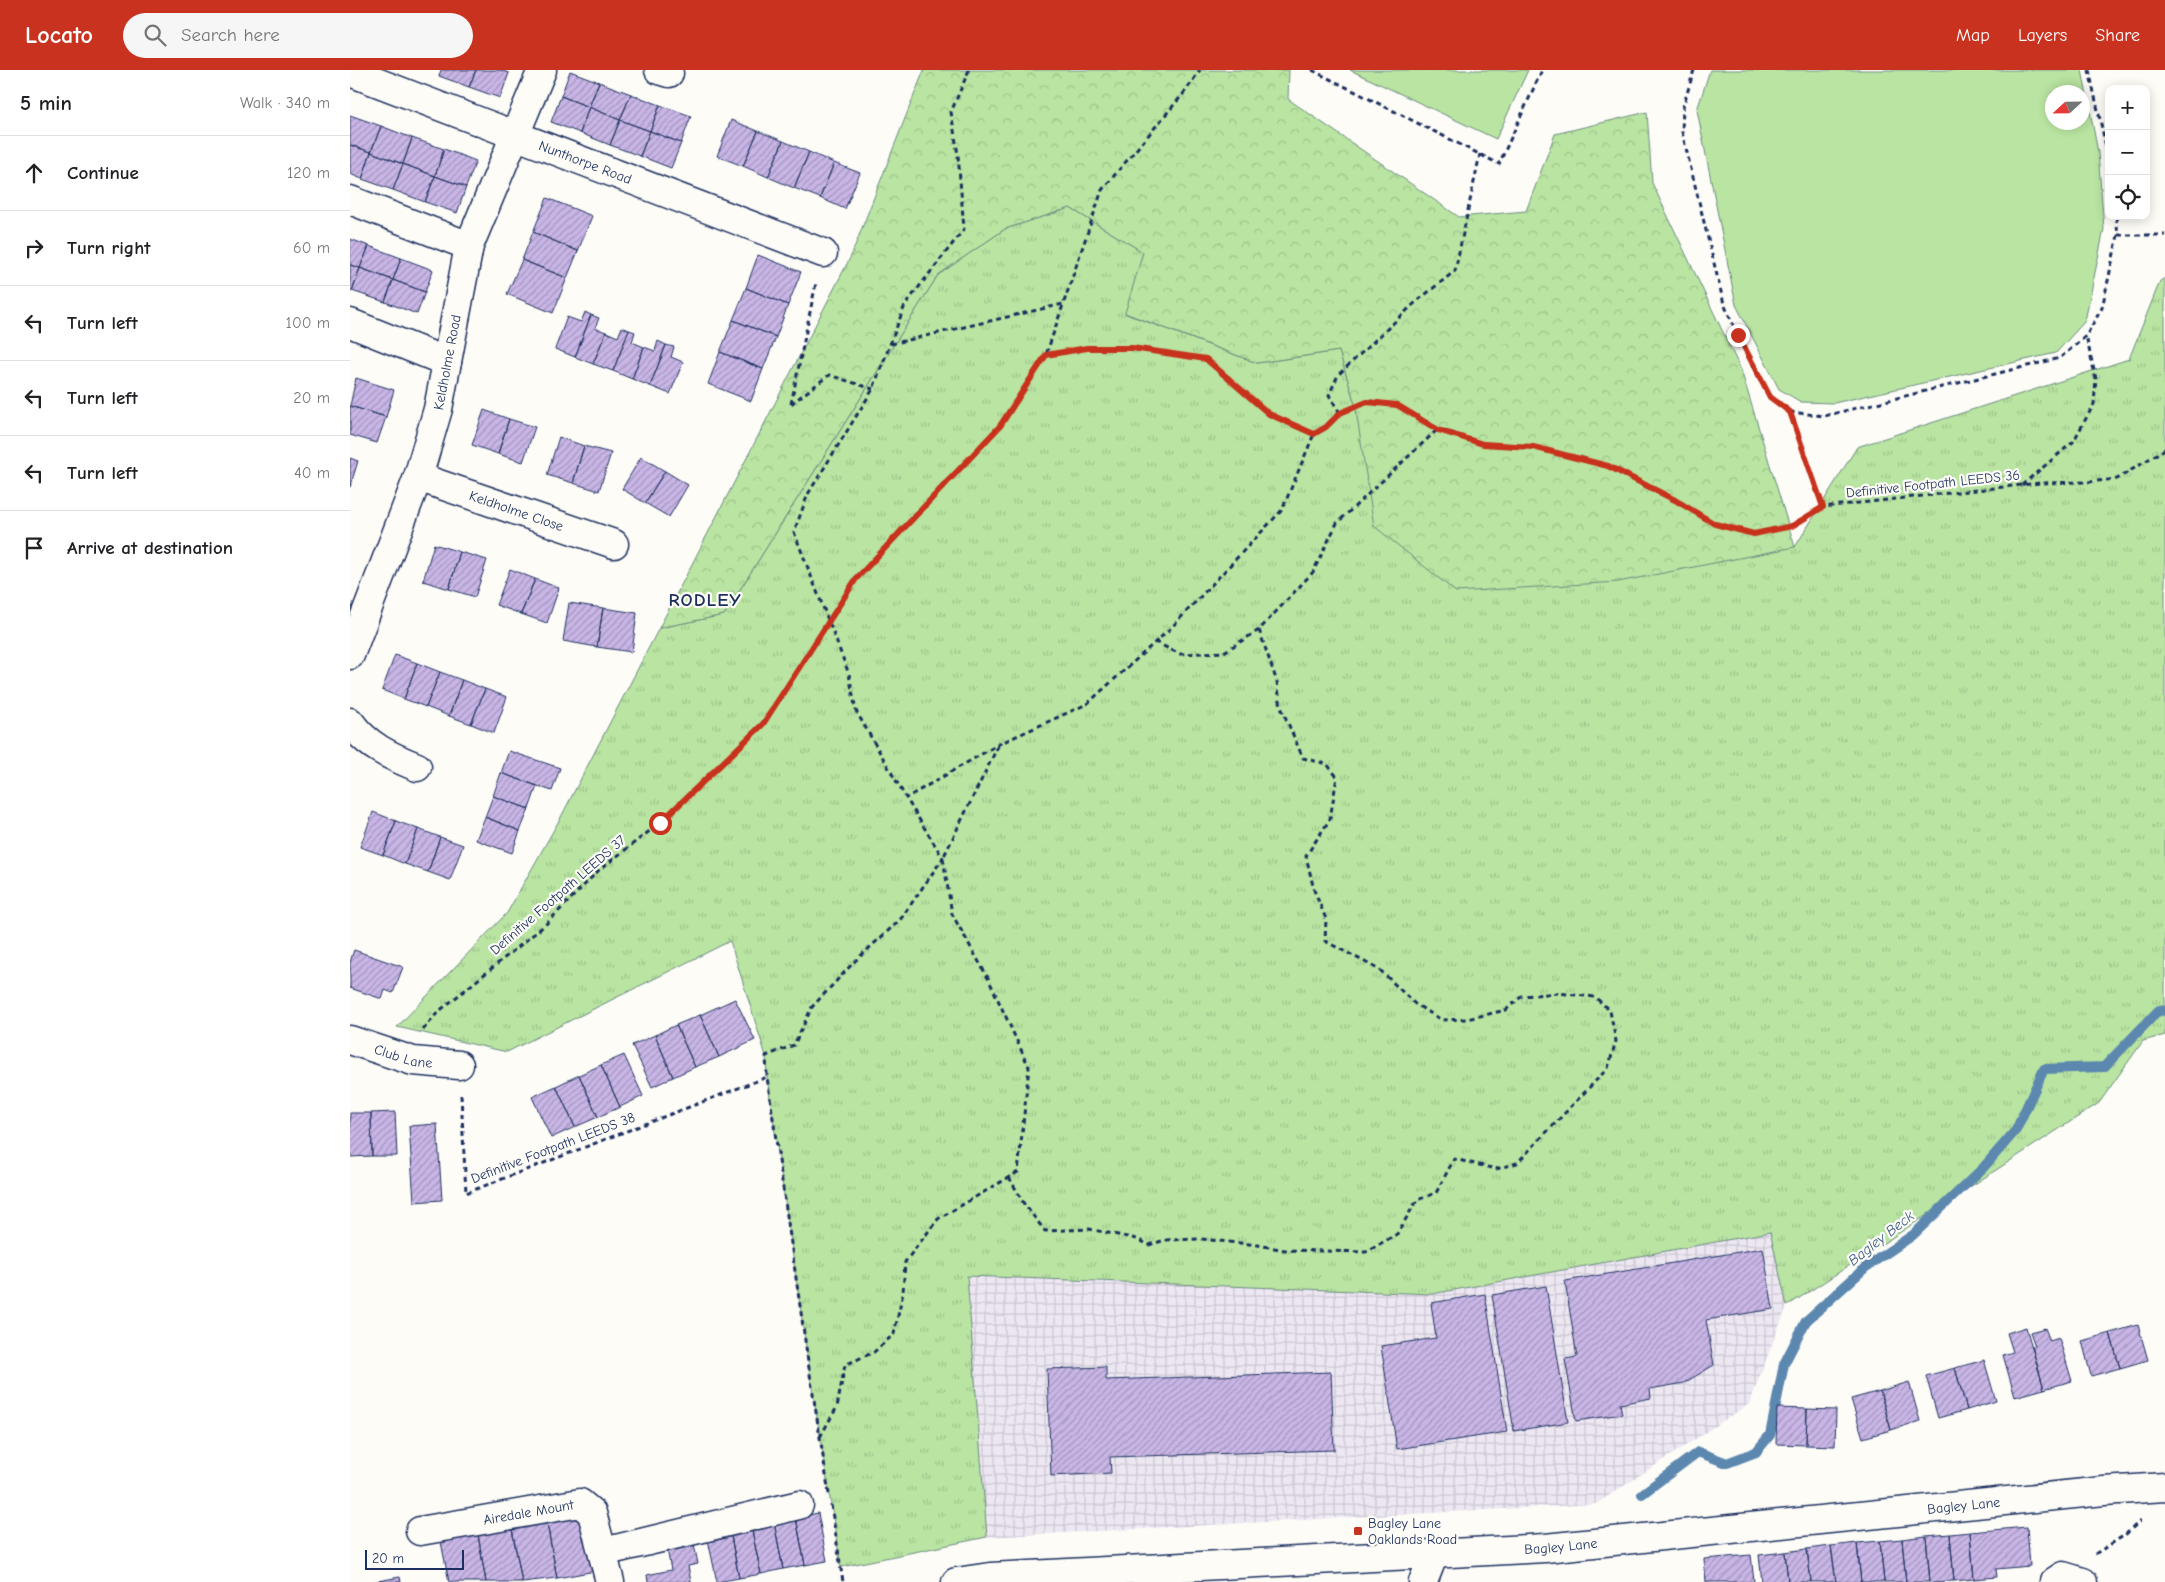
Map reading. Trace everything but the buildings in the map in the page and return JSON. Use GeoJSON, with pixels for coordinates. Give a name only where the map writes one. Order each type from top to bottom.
{"type":"FeatureCollection","features":[{"type":"Feature","properties":{"kind":"street","name":"Keldholme Road"},"geometry":{"type":"LineString","coordinates":[[350,655],[418,476],[438,409],[470,246],[542,70]]}},
{"type":"Feature","properties":{"kind":"street","name":"Nunthorpe Road"},"geometry":{"type":"LineString","coordinates":[[350,72],[823,253]]}},
{"type":"Feature","properties":{"kind":"street"},"geometry":{"type":"LineString","coordinates":[[350,200],[470,246]]}},
{"type":"Feature","properties":{"kind":"street"},"geometry":{"type":"LineString","coordinates":[[350,323],[447,362]]}},
{"type":"Feature","properties":{"kind":"street","name":"Keldholme Close"},"geometry":{"type":"LineString","coordinates":[[418,476],[614,544]]}},
{"type":"Feature","properties":{"kind":"street"},"geometry":{"type":"LineString","coordinates":[[350,722],[359,735],[380,751],[417,767]]}},
{"type":"Feature","properties":{"kind":"street","name":"Club Lane"},"geometry":{"type":"LineString","coordinates":[[350,1040],[413,1061],[459,1065]]}},
{"type":"Feature","properties":{"kind":"street","name":"Bagley Lane"},"geometry":{"type":"LineString","coordinates":[[956,1582],[990,1576],[1545,1548],[2104,1491],[2165,1487]]}},
{"type":"Feature","properties":{"kind":"street","name":"Airedale Mount"},"geometry":{"type":"LineString","coordinates":[[420,1531],[580,1503],[592,1513],[610,1582]]}},
{"type":"Feature","properties":{"kind":"street"},"geometry":{"type":"LineString","coordinates":[[603,1552],[799,1505]]}},
{"type":"Feature","properties":{"kind":"street"},"geometry":{"type":"LineString","coordinates":[[1423,1582],[1434,1554]]}},
{"type":"Feature","properties":{"kind":"path"},"geometry":{"type":"LineString","coordinates":[[820,1438],[837,1407],[845,1365],[874,1352],[894,1334],[903,1293],[905,1262],[938,1219],[1018,1172],[1029,1068],[988,978],[952,914],[943,858],[856,710],[849,674],[794,532],[808,494],[873,389],[905,305],[964,229],[958,155],[951,112],[969,70]]}},
{"type":"Feature","properties":{"kind":"path","name":"Definitive Footpath LEEDS 37"},"geometry":{"type":"LineString","coordinates":[[413,1061],[417,1038],[438,1012],[545,925],[599,870],[660,823],[763,724],[856,579],[1000,426],[1046,355],[1102,190],[1184,93],[1200,70]]}},
{"type":"Feature","properties":{"kind":"path"},"geometry":{"type":"LineString","coordinates":[[1312,70],[1499,164],[1542,70]]}},
{"type":"Feature","properties":{"kind":"path"},"geometry":{"type":"LineString","coordinates":[[1694,70],[1683,106],[1682,132],[1724,304],[1770,397],[1790,412],[1824,416],[2060,358],[2086,336],[2102,308],[2118,235],[2116,220]]}},
{"type":"Feature","properties":{"kind":"path"},"geometry":{"type":"LineString","coordinates":[[2089,70],[2105,142]]}},
{"type":"Feature","properties":{"kind":"path"},"geometry":{"type":"LineString","coordinates":[[1340,413],[1329,395],[1338,375],[1417,301],[1455,271],[1480,154]]}},
{"type":"Feature","properties":{"kind":"path"},"geometry":{"type":"LineString","coordinates":[[2118,235],[2165,235]]}},
{"type":"Feature","properties":{"kind":"path"},"geometry":{"type":"LineString","coordinates":[[823,253],[791,404],[829,375],[873,389]]}},
{"type":"Feature","properties":{"kind":"path"},"geometry":{"type":"LineString","coordinates":[[890,344],[1063,304]]}},
{"type":"Feature","properties":{"kind":"path"},"geometry":{"type":"LineString","coordinates":[[2021,486],[2073,442],[2094,404],[2096,379],[2086,336]]}},
{"type":"Feature","properties":{"kind":"path"},"geometry":{"type":"LineString","coordinates":[[906,798],[999,744],[1087,704],[1155,642],[1282,510],[1314,434],[1269,414],[1206,359],[1132,348],[1087,348],[1046,355]]}},
{"type":"Feature","properties":{"kind":"path","name":"Definitive Footpath LEEDS 36"},"geometry":{"type":"LineString","coordinates":[[1314,434],[1326,427],[1340,413],[1367,402],[1397,405],[1438,430],[1483,444],[1533,447],[1608,466],[1675,500],[1715,524],[1754,534],[1792,526],[1823,507],[2021,486],[2117,479],[2165,450]]}},
{"type":"Feature","properties":{"kind":"path"},"geometry":{"type":"LineString","coordinates":[[1790,412],[1823,507]]}},
{"type":"Feature","properties":{"kind":"path"},"geometry":{"type":"LineString","coordinates":[[1155,642],[1180,654],[1224,652],[1259,630],[1313,572],[1337,523],[1438,430]]}},
{"type":"Feature","properties":{"kind":"path"},"geometry":{"type":"LineString","coordinates":[[1008,1178],[1024,1204],[1045,1231],[1089,1229],[1137,1240],[1149,1245],[1164,1240],[1201,1239],[1285,1250],[1366,1252],[1397,1234],[1418,1200],[1436,1193],[1454,1159],[1496,1168],[1517,1163],[1608,1068],[1616,1041],[1610,1011],[1595,997],[1558,993],[1522,996],[1506,1010],[1467,1019],[1442,1020],[1415,1004],[1380,970],[1326,941],[1326,919],[1314,890],[1306,856],[1330,819],[1337,777],[1327,764],[1303,758],[1281,707],[1277,682],[1259,630]]}},
{"type":"Feature","properties":{"kind":"path"},"geometry":{"type":"LineString","coordinates":[[843,1582],[767,1077],[766,1056],[794,1045],[812,1007],[855,961],[900,920],[943,858],[999,744]]}},
{"type":"Feature","properties":{"kind":"path","name":"Definitive Footpath LEEDS 38"},"geometry":{"type":"LineString","coordinates":[[459,1065],[466,1193],[767,1077]]}},
{"type":"Feature","properties":{"kind":"path"},"geometry":{"type":"LineString","coordinates":[[2066,1580],[2125,1535],[2145,1517]]}},
{"type":"Feature","properties":{"kind":"shaded area"},"geometry":{"type":"Polygon","coordinates":[[[1771,1232],[1787,1306],[1749,1404],[1596,1504],[987,1537],[967,1276],[1432,1294],[1771,1232]]]}},
{"type":"Feature","properties":{"kind":"green space"},"geometry":{"type":"Polygon","coordinates":[[[924,70],[1289,70],[1288,99],[1459,217],[1526,211],[1555,134],[1647,112],[1652,183],[1741,370],[1795,547],[1618,582],[1456,592],[1374,526],[1355,404],[1339,351],[1257,363],[1125,313],[1143,252],[1070,208],[1005,229],[938,275],[724,615],[659,628],[851,256],[924,70]]]}},
{"type":"Feature","properties":{"kind":"green space"},"geometry":{"type":"Polygon","coordinates":[[[1350,70],[1528,70],[1496,139],[1350,70]]]}},
{"type":"Feature","properties":{"kind":"green space"},"geometry":{"type":"Polygon","coordinates":[[[1710,70],[2082,70],[2085,85],[2045,85],[2045,130],[2090,130],[2090,111],[2098,152],[2104,229],[2085,321],[2056,353],[1834,403],[1801,402],[1779,389],[1736,305],[1697,110],[1710,70]]]}},
{"type":"Feature","properties":{"kind":"green space"},"geometry":{"type":"Polygon","coordinates":[[[1070,208],[1143,252],[1126,314],[1257,363],[1339,351],[1355,404],[1795,547],[1857,447],[2129,359],[2160,281],[2165,278],[2165,1035],[2143,1041],[2099,1103],[1787,1306],[1770,1232],[1432,1294],[967,1276],[987,1537],[841,1567],[809,1368],[767,1077],[766,1056],[730,941],[507,1052],[397,1027],[507,913],[561,817],[659,628],[724,615],[938,275],[1005,229],[1070,208]]]}},
{"type":"Feature","properties":{"kind":"waterway","name":"Bagley Beck"},"geometry":{"type":"LineString","coordinates":[[1642,1494],[1698,1452],[1727,1463],[1756,1452],[1770,1435],[1784,1364],[1806,1321],[1866,1267],[1913,1235],[1983,1168],[2016,1130],[2044,1069],[2104,1067],[2159,1010],[2165,1011]]}},
{"type":"Feature","properties":{"kind":"place","name":"Bagley Lane Oaklands Road"},"geometry":{"type":"Point","coordinates":[1358,1531]}},
{"type":"Feature","properties":{"kind":"district","name":"RODLEY"},"geometry":{"type":"Point","coordinates":[705,600]}},
{"type":"Feature","properties":{"kind":"route"},"geometry":{"type":"LineString","coordinates":[[660,823],[763,724],[856,579],[1000,426],[1046,355],[1087,348],[1132,348],[1206,359],[1269,414],[1314,434],[1326,427],[1340,413],[1367,402],[1397,405],[1438,430],[1483,444],[1533,447],[1608,466],[1675,500],[1715,524],[1754,534],[1792,526],[1823,507],[1790,412],[1770,397],[1738,335]]}}]}
